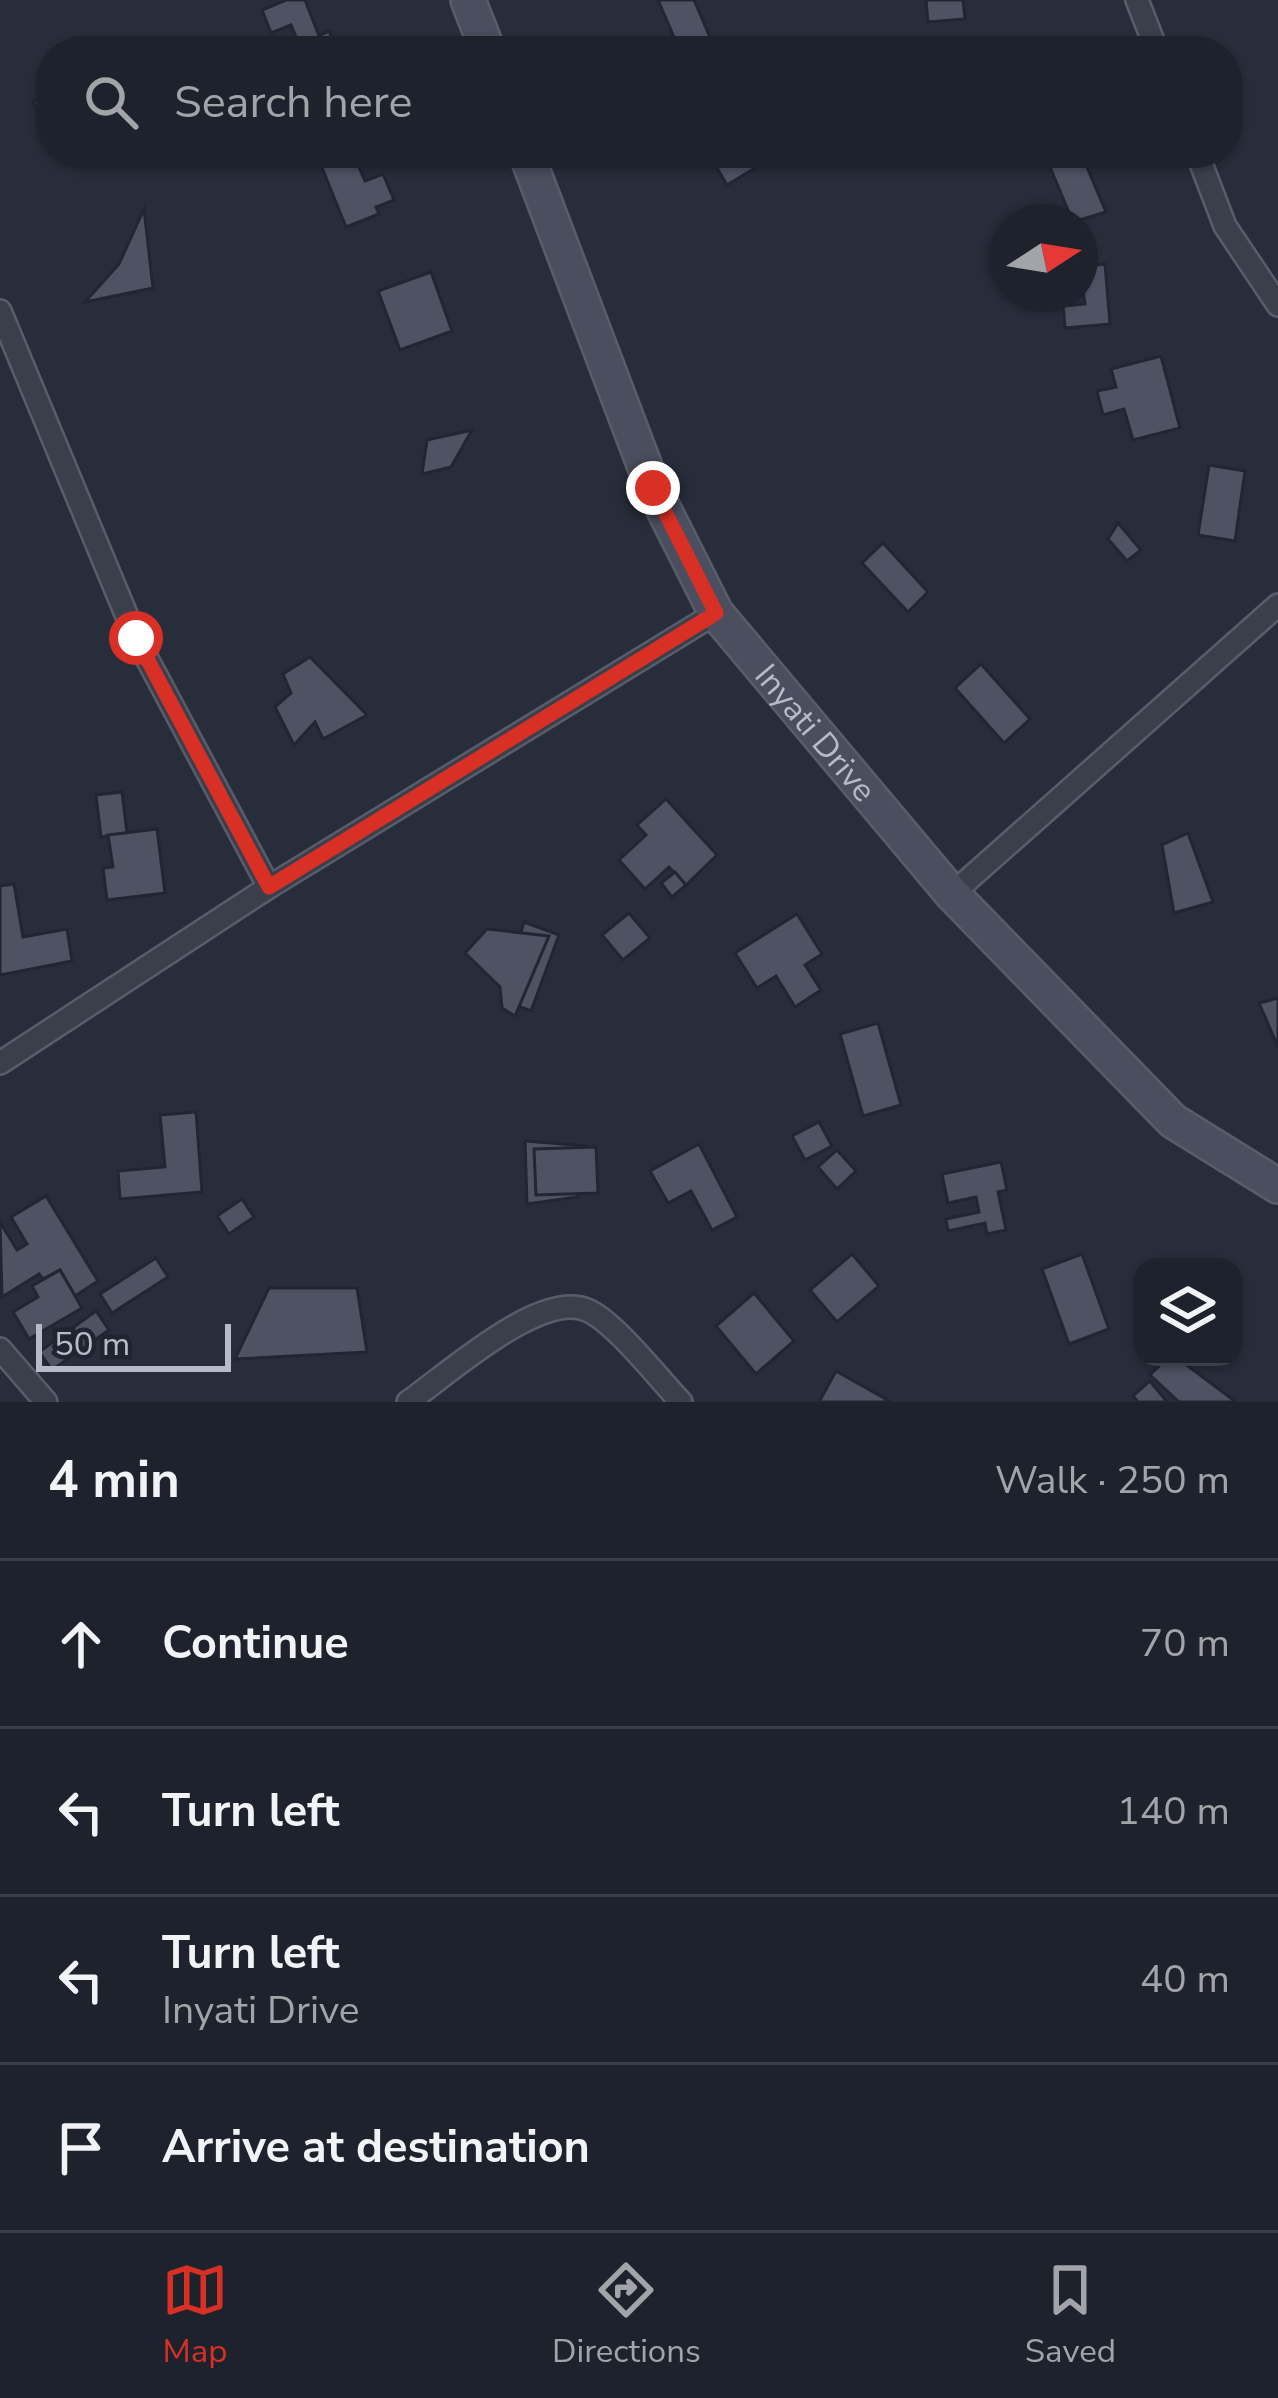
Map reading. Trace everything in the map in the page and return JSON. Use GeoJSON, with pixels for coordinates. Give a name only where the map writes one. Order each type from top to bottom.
{"type":"FeatureCollection","features":[{"type":"Feature","properties":{"kind":"street"},"geometry":{"type":"LineString","coordinates":[[468,0],[482,36]]}},
{"type":"Feature","properties":{"kind":"street"},"geometry":{"type":"LineString","coordinates":[[1137,0],[1151,36]]}},
{"type":"Feature","properties":{"kind":"street","name":"Inyati Drive"},"geometry":{"type":"LineString","coordinates":[[532,168],[653,488],[716,613],[952,894],[1173,1121],[1278,1186]]}},
{"type":"Feature","properties":{"kind":"street"},"geometry":{"type":"LineString","coordinates":[[1203,168],[1225,226],[1278,305]]}},
{"type":"Feature","properties":{"kind":"street"},"geometry":{"type":"LineString","coordinates":[[0,311],[136,638],[269,887]]}},
{"type":"Feature","properties":{"kind":"street"},"geometry":{"type":"LineString","coordinates":[[952,894],[1278,605]]}},
{"type":"Feature","properties":{"kind":"street"},"geometry":{"type":"LineString","coordinates":[[0,1063],[269,887],[716,613]]}},
{"type":"Feature","properties":{"kind":"street"},"geometry":{"type":"LineString","coordinates":[[408,1402],[534,1313],[564,1306],[588,1310],[681,1402]]}},
{"type":"Feature","properties":{"kind":"street"},"geometry":{"type":"LineString","coordinates":[[0,1349],[46,1402]]}},
{"type":"Feature","properties":{"kind":"building"},"geometry":{"type":"Polygon","coordinates":[[[286,0],[305,0],[319,36],[296,36],[291,25],[271,33],[262,10],[286,0]]]}},
{"type":"Feature","properties":{"kind":"building"},"geometry":{"type":"Polygon","coordinates":[[[658,0],[694,0],[710,36],[674,36],[658,0]]]}},
{"type":"Feature","properties":{"kind":"building"},"geometry":{"type":"Polygon","coordinates":[[[926,0],[963,0],[965,19],[928,22],[926,0]]]}},
{"type":"Feature","properties":{"kind":"building"},"geometry":{"type":"Polygon","coordinates":[[[322,168],[359,168],[365,181],[383,174],[394,200],[376,207],[379,214],[346,227],[322,168]]]}},
{"type":"Feature","properties":{"kind":"building"},"geometry":{"type":"Polygon","coordinates":[[[717,168],[755,168],[727,185],[717,168]]]}},
{"type":"Feature","properties":{"kind":"building"},"geometry":{"type":"Polygon","coordinates":[[[1050,168],[1087,168],[1106,212],[1098,214],[1098,204],[1065,204],[1050,168]]]}},
{"type":"Feature","properties":{"kind":"building"},"geometry":{"type":"Polygon","coordinates":[[[144,209],[153,288],[85,302],[119,264],[144,209]]]}},
{"type":"Feature","properties":{"kind":"building"},"geometry":{"type":"Polygon","coordinates":[[[1105,264],[1110,324],[1065,328],[1064,312],[1098,312],[1098,265],[1105,264]]]}},
{"type":"Feature","properties":{"kind":"building"},"geometry":{"type":"Polygon","coordinates":[[[431,272],[452,331],[400,350],[378,291],[431,272]]]}},
{"type":"Feature","properties":{"kind":"building"},"geometry":{"type":"Polygon","coordinates":[[[1161,356],[1180,428],[1133,440],[1124,409],[1103,415],[1097,391],[1116,387],[1111,369],[1161,356]]]}},
{"type":"Feature","properties":{"kind":"building"},"geometry":{"type":"Polygon","coordinates":[[[472,430],[451,467],[422,474],[427,440],[472,430]]]}},
{"type":"Feature","properties":{"kind":"building"},"geometry":{"type":"Polygon","coordinates":[[[1209,465],[1245,471],[1235,541],[1198,535],[1209,465]]]}},
{"type":"Feature","properties":{"kind":"building"},"geometry":{"type":"Polygon","coordinates":[[[1118,523],[1141,550],[1127,561],[1108,539],[1118,523]]]}},
{"type":"Feature","properties":{"kind":"building"},"geometry":{"type":"Polygon","coordinates":[[[883,543],[928,592],[908,612],[862,563],[883,543]]]}},
{"type":"Feature","properties":{"kind":"building"},"geometry":{"type":"Polygon","coordinates":[[[310,657],[367,715],[323,739],[315,722],[294,745],[275,707],[291,693],[283,674],[310,657]]]}},
{"type":"Feature","properties":{"kind":"building"},"geometry":{"type":"Polygon","coordinates":[[[981,664],[1030,719],[1004,743],[955,688],[981,664]]]}},
{"type":"Feature","properties":{"kind":"building"},"geometry":{"type":"Polygon","coordinates":[[[122,792],[127,833],[101,837],[96,795],[122,792]]]}},
{"type":"Feature","properties":{"kind":"building"},"geometry":{"type":"Polygon","coordinates":[[[666,799],[717,855],[686,885],[669,867],[645,889],[619,860],[646,835],[637,825],[666,799]]]}},
{"type":"Feature","properties":{"kind":"building"},"geometry":{"type":"Polygon","coordinates":[[[157,829],[165,893],[107,900],[103,868],[113,867],[108,835],[157,829]]]}},
{"type":"Feature","properties":{"kind":"building"},"geometry":{"type":"Polygon","coordinates":[[[1188,833],[1213,902],[1174,913],[1162,845],[1188,833]]]}},
{"type":"Feature","properties":{"kind":"building"},"geometry":{"type":"Polygon","coordinates":[[[675,872],[686,885],[672,897],[661,883],[675,872]]]}},
{"type":"Feature","properties":{"kind":"building"},"geometry":{"type":"Polygon","coordinates":[[[14,884],[23,937],[67,929],[72,961],[0,975],[0,886],[14,884]]]}},
{"type":"Feature","properties":{"kind":"building"},"geometry":{"type":"Polygon","coordinates":[[[629,913],[650,938],[623,960],[602,935],[629,913]]]}},
{"type":"Feature","properties":{"kind":"building"},"geometry":{"type":"Polygon","coordinates":[[[797,914],[822,954],[805,965],[821,990],[795,1007],[776,976],[757,988],[735,953],[797,914]]]}},
{"type":"Feature","properties":{"kind":"building"},"geometry":{"type":"Polygon","coordinates":[[[524,922],[559,935],[531,1011],[502,1000],[510,978],[478,965],[491,929],[519,939],[524,922]]]}},
{"type":"Feature","properties":{"kind":"building"},"geometry":{"type":"Polygon","coordinates":[[[487,929],[549,936],[515,1016],[502,1008],[500,987],[465,953],[487,929]]]}},
{"type":"Feature","properties":{"kind":"building"},"geometry":{"type":"Polygon","coordinates":[[[1278,998],[1278,1047],[1259,1003],[1278,998]]]}},
{"type":"Feature","properties":{"kind":"building"},"geometry":{"type":"Polygon","coordinates":[[[878,1023],[901,1105],[863,1116],[840,1034],[878,1023]]]}},
{"type":"Feature","properties":{"kind":"building"},"geometry":{"type":"Polygon","coordinates":[[[196,1112],[202,1192],[120,1199],[118,1171],[165,1167],[160,1115],[196,1112]]]}},
{"type":"Feature","properties":{"kind":"building"},"geometry":{"type":"Polygon","coordinates":[[[819,1122],[832,1146],[805,1160],[792,1136],[819,1122]]]}},
{"type":"Feature","properties":{"kind":"building"},"geometry":{"type":"Polygon","coordinates":[[[525,1141],[587,1146],[577,1197],[527,1204],[525,1141]]]}},
{"type":"Feature","properties":{"kind":"building"},"geometry":{"type":"Polygon","coordinates":[[[699,1144],[737,1217],[712,1230],[691,1191],[668,1203],[650,1171],[699,1144]]]}},
{"type":"Feature","properties":{"kind":"building"},"geometry":{"type":"Polygon","coordinates":[[[596,1147],[598,1193],[536,1195],[534,1149],[596,1147]]]}},
{"type":"Feature","properties":{"kind":"building"},"geometry":{"type":"Polygon","coordinates":[[[837,1150],[856,1171],[837,1189],[818,1167],[837,1150]]]}},
{"type":"Feature","properties":{"kind":"building"},"geometry":{"type":"Polygon","coordinates":[[[1001,1162],[1007,1190],[998,1192],[1006,1230],[987,1234],[985,1223],[948,1231],[946,1219],[979,1212],[976,1197],[948,1203],[942,1174],[1001,1162]]]}},
{"type":"Feature","properties":{"kind":"building"},"geometry":{"type":"Polygon","coordinates":[[[46,1196],[98,1281],[75,1296],[60,1270],[43,1279],[39,1274],[2,1297],[0,1222],[17,1250],[27,1244],[11,1217],[46,1196]]]}},
{"type":"Feature","properties":{"kind":"building"},"geometry":{"type":"Polygon","coordinates":[[[242,1199],[254,1217],[229,1234],[217,1216],[242,1199]]]}},
{"type":"Feature","properties":{"kind":"building"},"geometry":{"type":"Polygon","coordinates":[[[852,1254],[879,1286],[837,1322],[810,1290],[852,1254]]]}},
{"type":"Feature","properties":{"kind":"building"},"geometry":{"type":"Polygon","coordinates":[[[1082,1254],[1109,1329],[1069,1344],[1042,1269],[1082,1254]]]}},
{"type":"Feature","properties":{"kind":"building"},"geometry":{"type":"Polygon","coordinates":[[[156,1258],[168,1277],[112,1313],[100,1294],[156,1258]]]}},
{"type":"Feature","properties":{"kind":"building"},"geometry":{"type":"Polygon","coordinates":[[[60,1270],[82,1308],[29,1339],[13,1312],[38,1297],[32,1286],[60,1270]]]}},
{"type":"Feature","properties":{"kind":"building"},"geometry":{"type":"Polygon","coordinates":[[[269,1288],[357,1288],[367,1352],[235,1359],[269,1288]]]}},
{"type":"Feature","properties":{"kind":"building"},"geometry":{"type":"Polygon","coordinates":[[[754,1293],[794,1341],[756,1374],[716,1326],[754,1293]]]}},
{"type":"Feature","properties":{"kind":"building"},"geometry":{"type":"Polygon","coordinates":[[[96,1311],[109,1330],[52,1370],[39,1352],[96,1311]]]}},
{"type":"Feature","properties":{"kind":"building"},"geometry":{"type":"Polygon","coordinates":[[[1158,1366],[1187,1366],[1233,1402],[1185,1402],[1151,1375],[1158,1366]]]}},
{"type":"Feature","properties":{"kind":"building"},"geometry":{"type":"Polygon","coordinates":[[[1159,1366],[1188,1366],[1236,1402],[1179,1402],[1150,1375],[1159,1366]]]}},
{"type":"Feature","properties":{"kind":"building"},"geometry":{"type":"Polygon","coordinates":[[[836,1371],[891,1402],[819,1402],[836,1371]]]}},
{"type":"Feature","properties":{"kind":"building"},"geometry":{"type":"Polygon","coordinates":[[[1150,1381],[1167,1402],[1138,1402],[1133,1396],[1150,1381]]]}},
{"type":"Feature","properties":{"kind":"route"},"geometry":{"type":"LineString","coordinates":[[136,638],[269,887],[716,613],[653,488]]}}]}
